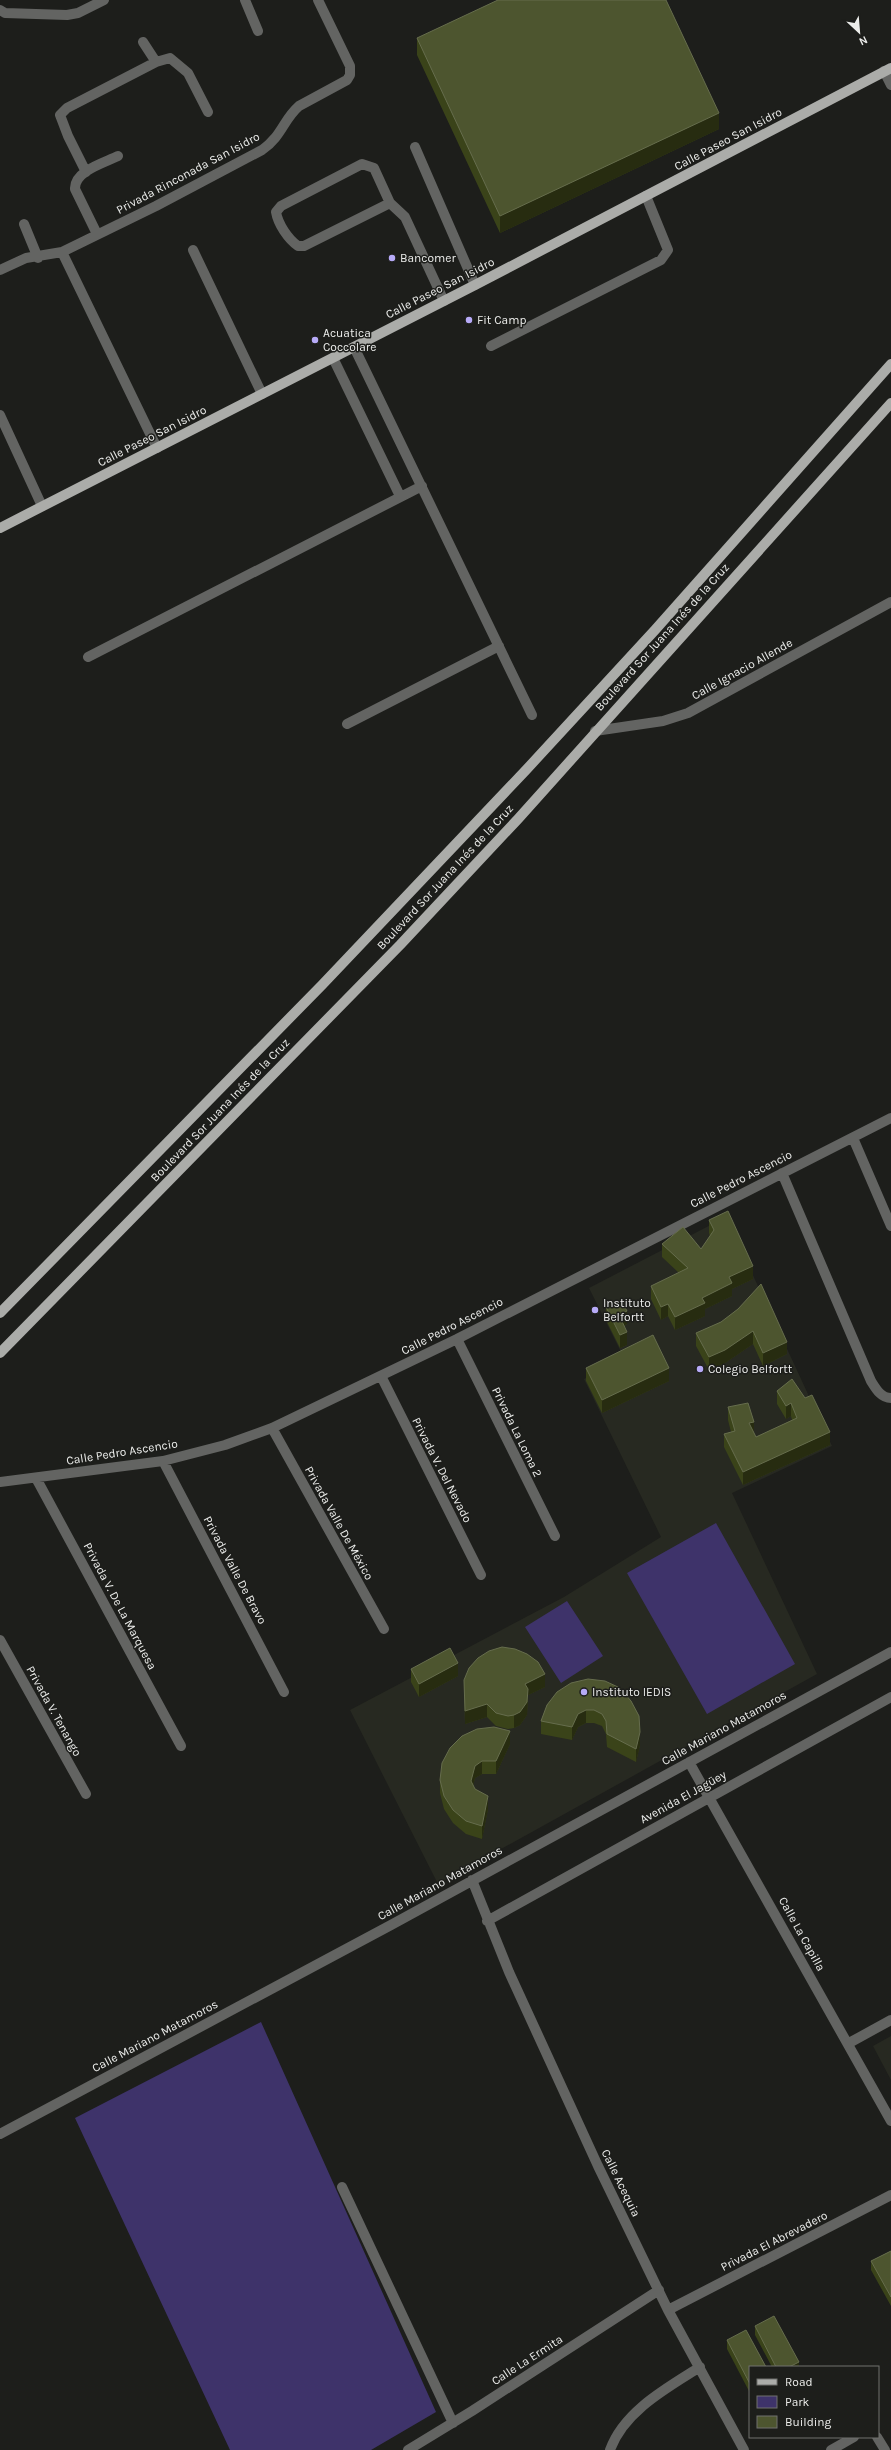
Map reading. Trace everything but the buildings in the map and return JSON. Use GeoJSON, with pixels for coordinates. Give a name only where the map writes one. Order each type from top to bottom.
{"type":"FeatureCollection","features":[{"type":"Feature","properties":{"kind":"main road","name":"Calle Paseo San Isidro"},"geometry":{"type":"LineString","coordinates":[[0,528],[444,301],[888,70]]}},
{"type":"Feature","properties":{"kind":"main road","name":"Boulevard Sor Juana Inés de la Cruz"},"geometry":{"type":"LineString","coordinates":[[0,1313],[322,985],[515,781],[656,630],[891,364]]}},
{"type":"Feature","properties":{"kind":"main road","name":"Boulevard Sor Juana Inés de la Cruz"},"geometry":{"type":"LineString","coordinates":[[0,1353],[400,945],[518,819],[595,730],[891,403]]}},
{"type":"Feature","properties":{"kind":"street"},"geometry":{"type":"LineString","coordinates":[[0,10],[5,13],[67,15],[78,13],[104,0]]}},
{"type":"Feature","properties":{"kind":"street"},"geometry":{"type":"LineString","coordinates":[[245,0],[258,31]]}},
{"type":"Feature","properties":{"kind":"street","name":"Privada Rinconada San Isidro"},"geometry":{"type":"LineString","coordinates":[[0,270],[17,261],[62,252],[156,206],[262,150],[277,139],[292,112],[299,106],[347,80],[350,75],[350,66],[318,0]]}},
{"type":"Feature","properties":{"kind":"street"},"geometry":{"type":"LineString","coordinates":[[143,42],[156,62]]}},
{"type":"Feature","properties":{"kind":"street"},"geometry":{"type":"LineString","coordinates":[[86,172],[68,136],[60,115],[66,108],[156,62],[170,58],[188,73],[208,112]]}},
{"type":"Feature","properties":{"kind":"street"},"geometry":{"type":"LineString","coordinates":[[888,70],[891,85]]}},
{"type":"Feature","properties":{"kind":"street"},"geometry":{"type":"LineString","coordinates":[[415,147],[475,285]]}},
{"type":"Feature","properties":{"kind":"street"},"geometry":{"type":"LineString","coordinates":[[97,234],[75,189],[74,182],[78,177],[86,172],[118,156]]}},
{"type":"Feature","properties":{"kind":"street"},"geometry":{"type":"LineString","coordinates":[[390,203],[304,246],[298,246],[291,241],[277,218],[276,212],[281,206],[362,164],[374,168],[390,203],[405,217],[444,301]]}},
{"type":"Feature","properties":{"kind":"street"},"geometry":{"type":"LineString","coordinates":[[491,346],[661,260],[668,250],[646,196]]}},
{"type":"Feature","properties":{"kind":"street"},"geometry":{"type":"LineString","coordinates":[[24,224],[38,258]]}},
{"type":"Feature","properties":{"kind":"street"},"geometry":{"type":"LineString","coordinates":[[193,250],[262,394]]}},
{"type":"Feature","properties":{"kind":"street"},"geometry":{"type":"LineString","coordinates":[[62,252],[157,448]]}},
{"type":"Feature","properties":{"kind":"street"},"geometry":{"type":"LineString","coordinates":[[354,347],[532,715]]}},
{"type":"Feature","properties":{"kind":"street"},"geometry":{"type":"LineString","coordinates":[[333,358],[400,496]]}},
{"type":"Feature","properties":{"kind":"street"},"geometry":{"type":"LineString","coordinates":[[0,415],[42,506]]}},
{"type":"Feature","properties":{"kind":"street"},"geometry":{"type":"LineString","coordinates":[[88,657],[422,486]]}},
{"type":"Feature","properties":{"kind":"street","name":"Calle Ignacio Allende"},"geometry":{"type":"LineString","coordinates":[[595,730],[663,721],[688,713],[891,602]]}},
{"type":"Feature","properties":{"kind":"street"},"geometry":{"type":"LineString","coordinates":[[347,724],[499,646]]}},
{"type":"Feature","properties":{"kind":"street","name":"Calle Pedro Ascencio"},"geometry":{"type":"LineString","coordinates":[[0,1482],[162,1461],[225,1445],[272,1428],[457,1339],[891,1118]]}},
{"type":"Feature","properties":{"kind":"street"},"geometry":{"type":"LineString","coordinates":[[852,1138],[891,1226]]}},
{"type":"Feature","properties":{"kind":"street"},"geometry":{"type":"LineString","coordinates":[[782,1173],[871,1381],[878,1392],[886,1398],[891,1398]]}},
{"type":"Feature","properties":{"kind":"street","name":"Privada La Loma 2"},"geometry":{"type":"LineString","coordinates":[[457,1339],[555,1536]]}},
{"type":"Feature","properties":{"kind":"street","name":"Privada V. Del Nevado"},"geometry":{"type":"LineString","coordinates":[[381,1376],[481,1575]]}},
{"type":"Feature","properties":{"kind":"street","name":"Privada Valle De México"},"geometry":{"type":"LineString","coordinates":[[272,1428],[384,1630]]}},
{"type":"Feature","properties":{"kind":"street","name":"Privada Valle De Bravo"},"geometry":{"type":"LineString","coordinates":[[162,1461],[284,1692]]}},
{"type":"Feature","properties":{"kind":"street","name":"Privada V. De La Marquesa"},"geometry":{"type":"LineString","coordinates":[[36,1478],[181,1746]]}},
{"type":"Feature","properties":{"kind":"street","name":"Privada V. Tenango"},"geometry":{"type":"LineString","coordinates":[[0,1640],[86,1794]]}},
{"type":"Feature","properties":{"kind":"street","name":"Calle Mariano Matamoros"},"geometry":{"type":"LineString","coordinates":[[0,2134],[891,1652]]}},
{"type":"Feature","properties":{"kind":"street","name":"Avenida El Jagüey"},"geometry":{"type":"LineString","coordinates":[[488,1921],[891,1697]]}},
{"type":"Feature","properties":{"kind":"street","name":"Calle La Capilla"},"geometry":{"type":"LineString","coordinates":[[689,1762],[849,2043],[891,2121]]}},
{"type":"Feature","properties":{"kind":"street","name":"Calle Acequia"},"geometry":{"type":"LineString","coordinates":[[472,1880],[488,1921],[598,2166],[668,2310],[744,2450]]}},
{"type":"Feature","properties":{"kind":"street"},"geometry":{"type":"LineString","coordinates":[[849,2043],[891,2020]]}},
{"type":"Feature","properties":{"kind":"street"},"geometry":{"type":"LineString","coordinates":[[342,2187],[453,2423]]}},
{"type":"Feature","properties":{"kind":"street","name":"Privada El Abrevadero"},"geometry":{"type":"LineString","coordinates":[[668,2310],[891,2195]]}},
{"type":"Feature","properties":{"kind":"street","name":"Calle La Ermita"},"geometry":{"type":"LineString","coordinates":[[413,2449],[659,2290]]}},
{"type":"Feature","properties":{"kind":"street"},"geometry":{"type":"LineString","coordinates":[[610,2450],[631,2418],[654,2397],[700,2367]]}},
{"type":"Feature","properties":{"kind":"street"},"geometry":{"type":"LineString","coordinates":[[831,2450],[852,2438]]}},
{"type":"Feature","properties":{"kind":"street"},"geometry":{"type":"LineString","coordinates":[[878,2438],[885,2450]]}},
{"type":"Feature","properties":{"kind":"shaded area","name":"Instituto IEDIS"},"geometry":{"type":"Polygon","coordinates":[[[726,1217],[832,1446],[732,1493],[817,1674],[438,1884],[350,1710],[564,1597],[661,1537],[584,1379],[624,1358],[589,1288],[726,1217]]]}},
{"type":"Feature","properties":{"kind":"shaded area"},"geometry":{"type":"Polygon","coordinates":[[[891,2036],[891,2080],[873,2046],[891,2036]]]}},
{"type":"Feature","properties":{"kind":"green space"},"geometry":{"type":"Polygon","coordinates":[[[716,1523],[795,1664],[707,1714],[627,1573],[716,1523]]]}},
{"type":"Feature","properties":{"kind":"green space"},"geometry":{"type":"Polygon","coordinates":[[[567,1601],[603,1656],[561,1683],[525,1627],[567,1601]]]}},
{"type":"Feature","properties":{"kind":"green space"},"geometry":{"type":"Polygon","coordinates":[[[261,2022],[436,2412],[371,2450],[230,2450],[75,2118],[261,2022]]]}},
{"type":"Feature","properties":{"kind":"place","name":"Bancomer"},"geometry":{"type":"Point","coordinates":[392,258]}},
{"type":"Feature","properties":{"kind":"place","name":"Fit Camp"},"geometry":{"type":"Point","coordinates":[469,320]}},
{"type":"Feature","properties":{"kind":"place","name":"Acuatica Coccolare"},"geometry":{"type":"Point","coordinates":[315,340]}},
{"type":"Feature","properties":{"kind":"place","name":"Instituto Belfortt"},"geometry":{"type":"Point","coordinates":[595,1310]}},
{"type":"Feature","properties":{"kind":"place","name":"Colegio Belfortt"},"geometry":{"type":"Point","coordinates":[700,1369]}},
{"type":"Feature","properties":{"kind":"place","name":"Instituto IEDIS"},"geometry":{"type":"Point","coordinates":[584,1692]}}]}
